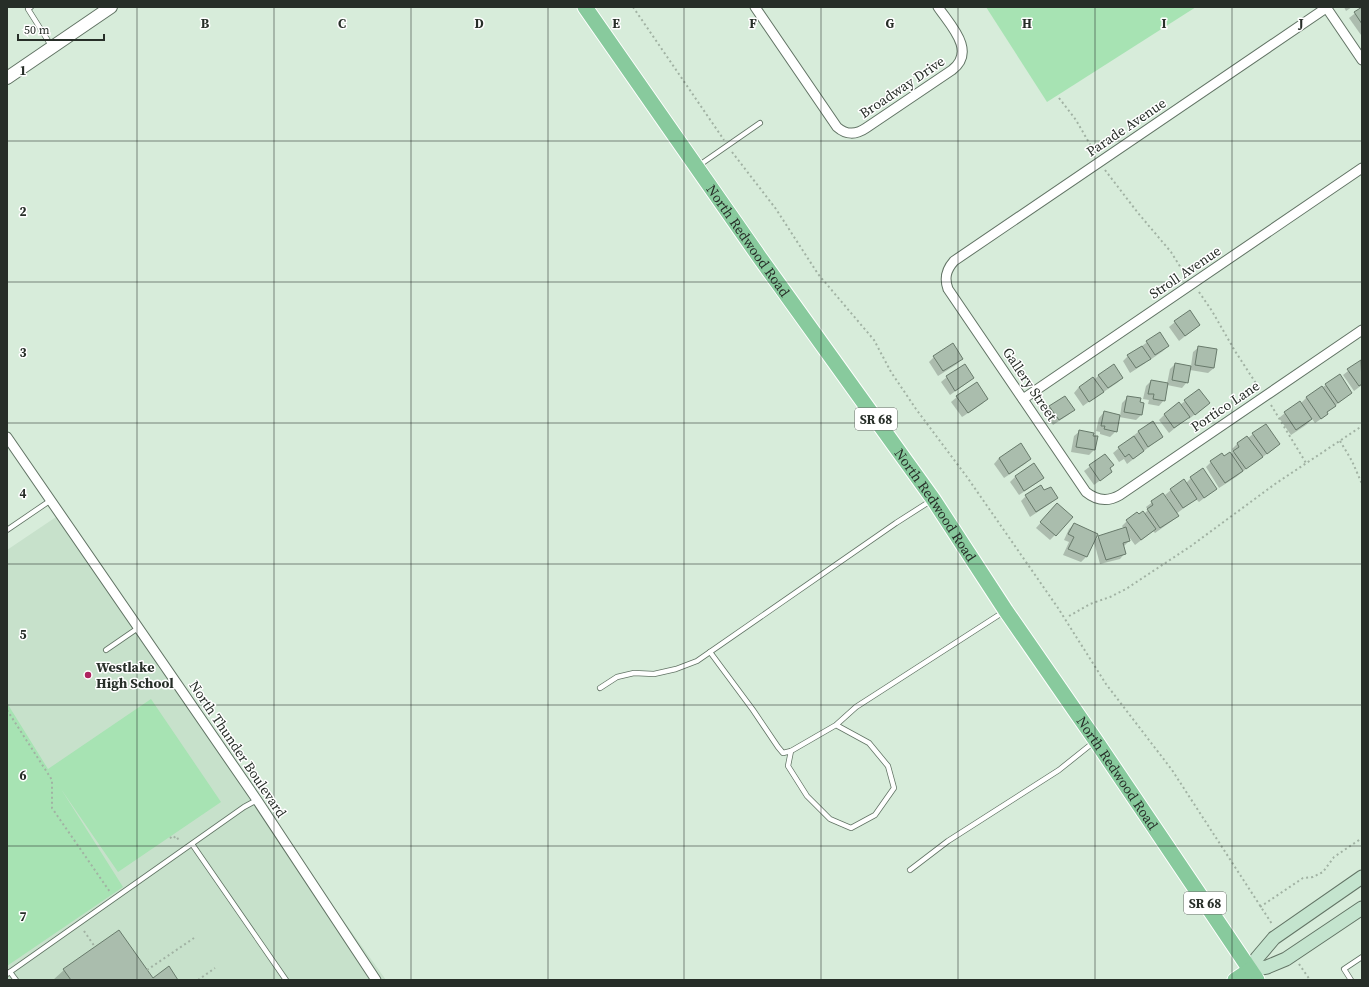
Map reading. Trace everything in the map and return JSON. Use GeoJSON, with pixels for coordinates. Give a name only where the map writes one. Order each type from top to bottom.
{"type":"FeatureCollection","features":[{"type":"Feature","properties":{"kind":"main road","name":"North Redwood Road"},"geometry":{"type":"LineString","coordinates":[[585,7],[933,499],[1006,611],[1096,741],[1253,975]]}},
{"type":"Feature","properties":{"kind":"main road"},"geometry":{"type":"LineString","coordinates":[[1253,975],[1265,948],[1279,935],[1362,877]]}},
{"type":"Feature","properties":{"kind":"main road"},"geometry":{"type":"LineString","coordinates":[[1235,980],[1253,975],[1286,959],[1362,908]]}},
{"type":"Feature","properties":{"kind":"street","name":"Broadway Drive"},"geometry":{"type":"LineString","coordinates":[[755,7],[834,124],[844,132],[855,133],[861,132],[959,64],[962,56],[962,44],[938,7]]}},
{"type":"Feature","properties":{"kind":"street"},"geometry":{"type":"LineString","coordinates":[[1326,7],[1362,60]]}},
{"type":"Feature","properties":{"kind":"street","name":"Parade Avenue"},"geometry":{"type":"LineString","coordinates":[[946,274],[954,261],[1326,7]]}},
{"type":"Feature","properties":{"kind":"street"},"geometry":{"type":"LineString","coordinates":[[7,78],[108,8]]}},
{"type":"Feature","properties":{"kind":"street","name":"Stroll Avenue"},"geometry":{"type":"LineString","coordinates":[[1023,399],[1362,168]]}},
{"type":"Feature","properties":{"kind":"street","name":"Gallery Street"},"geometry":{"type":"LineString","coordinates":[[946,274],[946,284],[948,289],[1086,492],[1096,499],[1102,500]]}},
{"type":"Feature","properties":{"kind":"street","name":"Portico Lane"},"geometry":{"type":"LineString","coordinates":[[1102,500],[1114,498],[1120,495],[1362,330]]}},
{"type":"Feature","properties":{"kind":"street","name":"North Thunder Boulevard"},"geometry":{"type":"LineString","coordinates":[[7,437],[257,800],[376,980]]}},
{"type":"Feature","properties":{"kind":"lane"},"geometry":{"type":"LineString","coordinates":[[28,8],[52,47]]}},
{"type":"Feature","properties":{"kind":"lane"},"geometry":{"type":"LineString","coordinates":[[697,167],[760,123]]}},
{"type":"Feature","properties":{"kind":"lane"},"geometry":{"type":"LineString","coordinates":[[600,688],[617,677],[634,673],[654,674],[676,669],[697,661],[933,499]]}},
{"type":"Feature","properties":{"kind":"lane"},"geometry":{"type":"LineString","coordinates":[[7,530],[51,500]]}},
{"type":"Feature","properties":{"kind":"lane"},"geometry":{"type":"LineString","coordinates":[[710,652],[783,753],[791,751],[836,725],[856,707],[1006,611]]}},
{"type":"Feature","properties":{"kind":"lane"},"geometry":{"type":"LineString","coordinates":[[106,650],[138,628]]}},
{"type":"Feature","properties":{"kind":"lane"},"geometry":{"type":"LineString","coordinates":[[791,751],[788,766],[807,796],[830,819],[851,828],[875,815],[894,788],[888,766],[869,743],[836,725]]}},
{"type":"Feature","properties":{"kind":"lane"},"geometry":{"type":"LineString","coordinates":[[910,870],[948,841],[1059,770],[1096,741]]}},
{"type":"Feature","properties":{"kind":"lane"},"geometry":{"type":"LineString","coordinates":[[16,980],[9,973],[257,800]]}},
{"type":"Feature","properties":{"kind":"lane"},"geometry":{"type":"LineString","coordinates":[[192,844],[286,980]]}},
{"type":"Feature","properties":{"kind":"lane"},"geometry":{"type":"LineString","coordinates":[[1351,980],[1344,969],[1362,957]]}},
{"type":"Feature","properties":{"kind":"path"},"geometry":{"type":"LineString","coordinates":[[633,7],[728,146],[776,209],[818,274],[874,340],[891,372],[916,409],[967,477],[1058,608],[1106,684],[1172,770],[1267,916]]}},
{"type":"Feature","properties":{"kind":"path"},"geometry":{"type":"LineString","coordinates":[[1059,98],[1076,120],[1095,153]]}},
{"type":"Feature","properties":{"kind":"path"},"geometry":{"type":"LineString","coordinates":[[1100,162],[1138,213],[1171,252],[1191,284],[1203,297],[1235,351],[1265,396],[1306,463]]}},
{"type":"Feature","properties":{"kind":"path"},"geometry":{"type":"LineString","coordinates":[[1069,616],[1090,604],[1116,594],[1139,581],[1191,546],[1275,484],[1362,426]]}},
{"type":"Feature","properties":{"kind":"path"},"geometry":{"type":"LineString","coordinates":[[1340,441],[1352,461],[1362,484]]}},
{"type":"Feature","properties":{"kind":"path"},"geometry":{"type":"LineString","coordinates":[[7,710],[52,780],[52,808],[110,892]]}},
{"type":"Feature","properties":{"kind":"path"},"geometry":{"type":"LineString","coordinates":[[170,837],[172,839],[176,836],[182,844]]}},
{"type":"Feature","properties":{"kind":"path"},"geometry":{"type":"LineString","coordinates":[[1260,907],[1303,878],[1313,877],[1323,872],[1334,857],[1362,838]]}},
{"type":"Feature","properties":{"kind":"path"},"geometry":{"type":"LineString","coordinates":[[84,930],[95,947]]}},
{"type":"Feature","properties":{"kind":"path"},"geometry":{"type":"LineString","coordinates":[[147,970],[194,938]]}},
{"type":"Feature","properties":{"kind":"path"},"geometry":{"type":"LineString","coordinates":[[198,980],[215,968]]}},
{"type":"Feature","properties":{"kind":"path"},"geometry":{"type":"LineString","coordinates":[[1303,970],[1310,980]]}},
{"type":"Feature","properties":{"kind":"shaded area","name":"Westlake High School"},"geometry":{"type":"Polygon","coordinates":[[[59,515],[257,800],[386,980],[7,980],[7,550],[59,515]]]}},
{"type":"Feature","properties":{"kind":"green space"},"geometry":{"type":"Polygon","coordinates":[[[986,7],[1196,7],[1047,102],[986,7]]]}},
{"type":"Feature","properties":{"kind":"green space"},"geometry":{"type":"Polygon","coordinates":[[[151,699],[221,802],[118,872],[61,789],[123,887],[7,966],[7,703],[48,769],[151,699]]]}},
{"type":"Feature","properties":{"kind":"building"},"geometry":{"type":"Polygon","coordinates":[[[1362,7],[1362,24],[1354,12],[1362,7]]]}},
{"type":"Feature","properties":{"kind":"building"},"geometry":{"type":"Polygon","coordinates":[[[1190,310],[1200,325],[1185,336],[1174,321],[1190,310]]]}},
{"type":"Feature","properties":{"kind":"building"},"geometry":{"type":"Polygon","coordinates":[[[1160,332],[1169,346],[1155,355],[1146,341],[1160,332]]]}},
{"type":"Feature","properties":{"kind":"building"},"geometry":{"type":"Polygon","coordinates":[[[953,343],[963,359],[943,371],[933,356],[953,343]]]}},
{"type":"Feature","properties":{"kind":"building"},"geometry":{"type":"Polygon","coordinates":[[[1142,346],[1151,359],[1136,368],[1127,355],[1142,346]]]}},
{"type":"Feature","properties":{"kind":"building"},"geometry":{"type":"Polygon","coordinates":[[[1198,346],[1217,349],[1214,368],[1195,365],[1198,346]]]}},
{"type":"Feature","properties":{"kind":"building"},"geometry":{"type":"Polygon","coordinates":[[[1361,360],[1362,384],[1359,386],[1347,369],[1361,360]]]}},
{"type":"Feature","properties":{"kind":"building"},"geometry":{"type":"Polygon","coordinates":[[[1175,363],[1191,366],[1188,383],[1172,380],[1175,363]]]}},
{"type":"Feature","properties":{"kind":"building"},"geometry":{"type":"Polygon","coordinates":[[[965,364],[974,378],[955,391],[946,376],[965,364]]]}},
{"type":"Feature","properties":{"kind":"building"},"geometry":{"type":"Polygon","coordinates":[[[1114,364],[1123,378],[1108,388],[1098,375],[1114,364]]]}},
{"type":"Feature","properties":{"kind":"building"},"geometry":{"type":"Polygon","coordinates":[[[1340,374],[1352,393],[1338,403],[1325,384],[1340,374]]]}},
{"type":"Feature","properties":{"kind":"building"},"geometry":{"type":"Polygon","coordinates":[[[1093,377],[1104,392],[1089,402],[1079,387],[1093,377]]]}},
{"type":"Feature","properties":{"kind":"building"},"geometry":{"type":"Polygon","coordinates":[[[1151,380],[1168,383],[1165,401],[1153,399],[1154,394],[1148,394],[1151,380]]]}},
{"type":"Feature","properties":{"kind":"building"},"geometry":{"type":"Polygon","coordinates":[[[977,382],[988,399],[968,413],[956,396],[977,382]]]}},
{"type":"Feature","properties":{"kind":"building"},"geometry":{"type":"Polygon","coordinates":[[[1322,386],[1336,406],[1327,412],[1328,414],[1321,419],[1306,397],[1322,386]]]}},
{"type":"Feature","properties":{"kind":"building"},"geometry":{"type":"Polygon","coordinates":[[[1199,389],[1210,403],[1195,415],[1184,400],[1199,389]]]}},
{"type":"Feature","properties":{"kind":"building"},"geometry":{"type":"Polygon","coordinates":[[[1065,396],[1075,410],[1059,420],[1049,406],[1065,396]]]}},
{"type":"Feature","properties":{"kind":"building"},"geometry":{"type":"Polygon","coordinates":[[[1127,396],[1141,398],[1140,402],[1144,403],[1142,415],[1124,412],[1127,396]]]}},
{"type":"Feature","properties":{"kind":"building"},"geometry":{"type":"Polygon","coordinates":[[[1300,401],[1312,419],[1296,430],[1284,412],[1300,401]]]}},
{"type":"Feature","properties":{"kind":"building"},"geometry":{"type":"Polygon","coordinates":[[[1179,402],[1190,417],[1174,428],[1164,414],[1179,402]]]}},
{"type":"Feature","properties":{"kind":"building"},"geometry":{"type":"Polygon","coordinates":[[[1104,411],[1120,415],[1117,432],[1104,429],[1105,426],[1101,426],[1104,411]]]}},
{"type":"Feature","properties":{"kind":"building"},"geometry":{"type":"Polygon","coordinates":[[[1153,421],[1163,437],[1148,447],[1138,431],[1153,421]]]}},
{"type":"Feature","properties":{"kind":"building"},"geometry":{"type":"Polygon","coordinates":[[[1266,424],[1280,444],[1267,454],[1252,433],[1266,424]]]}},
{"type":"Feature","properties":{"kind":"building"},"geometry":{"type":"Polygon","coordinates":[[[1079,430],[1094,433],[1093,436],[1098,436],[1095,450],[1076,447],[1079,430]]]}},
{"type":"Feature","properties":{"kind":"building"},"geometry":{"type":"Polygon","coordinates":[[[1134,436],[1144,451],[1133,459],[1129,454],[1125,457],[1118,447],[1134,436]]]}},
{"type":"Feature","properties":{"kind":"building"},"geometry":{"type":"Polygon","coordinates":[[[1247,436],[1263,457],[1246,469],[1233,451],[1239,447],[1237,443],[1247,436]]]}},
{"type":"Feature","properties":{"kind":"building"},"geometry":{"type":"Polygon","coordinates":[[[1021,443],[1031,459],[1009,474],[999,458],[1021,443]]]}},
{"type":"Feature","properties":{"kind":"building"},"geometry":{"type":"Polygon","coordinates":[[[1230,452],[1243,471],[1225,483],[1210,461],[1222,453],[1224,456],[1230,452]]]}},
{"type":"Feature","properties":{"kind":"building"},"geometry":{"type":"Polygon","coordinates":[[[1105,454],[1114,465],[1110,468],[1112,472],[1100,481],[1089,465],[1105,454]]]}},
{"type":"Feature","properties":{"kind":"building"},"geometry":{"type":"Polygon","coordinates":[[[1034,463],[1044,478],[1024,491],[1015,476],[1034,463]]]}},
{"type":"Feature","properties":{"kind":"building"},"geometry":{"type":"Polygon","coordinates":[[[1203,468],[1217,489],[1204,498],[1190,477],[1203,468]]]}},
{"type":"Feature","properties":{"kind":"building"},"geometry":{"type":"Polygon","coordinates":[[[1184,479],[1197,499],[1183,508],[1170,489],[1184,479]]]}},
{"type":"Feature","properties":{"kind":"building"},"geometry":{"type":"Polygon","coordinates":[[[1041,485],[1044,490],[1051,487],[1058,498],[1036,512],[1025,495],[1041,485]]]}},
{"type":"Feature","properties":{"kind":"building"},"geometry":{"type":"Polygon","coordinates":[[[1163,493],[1179,516],[1160,528],[1147,509],[1153,505],[1151,501],[1163,493]]]}},
{"type":"Feature","properties":{"kind":"building"},"geometry":{"type":"Polygon","coordinates":[[[1057,503],[1073,517],[1056,536],[1040,522],[1057,503]]]}},
{"type":"Feature","properties":{"kind":"building"},"geometry":{"type":"Polygon","coordinates":[[[1143,511],[1156,529],[1141,540],[1126,520],[1137,512],[1139,514],[1143,511]]]}},
{"type":"Feature","properties":{"kind":"building"},"geometry":{"type":"Polygon","coordinates":[[[1074,523],[1098,534],[1087,557],[1068,549],[1074,537],[1068,534],[1074,523]]]}},
{"type":"Feature","properties":{"kind":"building"},"geometry":{"type":"Polygon","coordinates":[[[1126,527],[1130,541],[1123,543],[1126,554],[1106,560],[1098,536],[1126,527]]]}},
{"type":"Feature","properties":{"kind":"building"},"geometry":{"type":"Polygon","coordinates":[[[119,930],[153,978],[169,966],[178,980],[71,980],[63,969],[119,930]]]}},
{"type":"Feature","properties":{"kind":"place","name":"Westlake High School"},"geometry":{"type":"Point","coordinates":[88,675]}}]}
